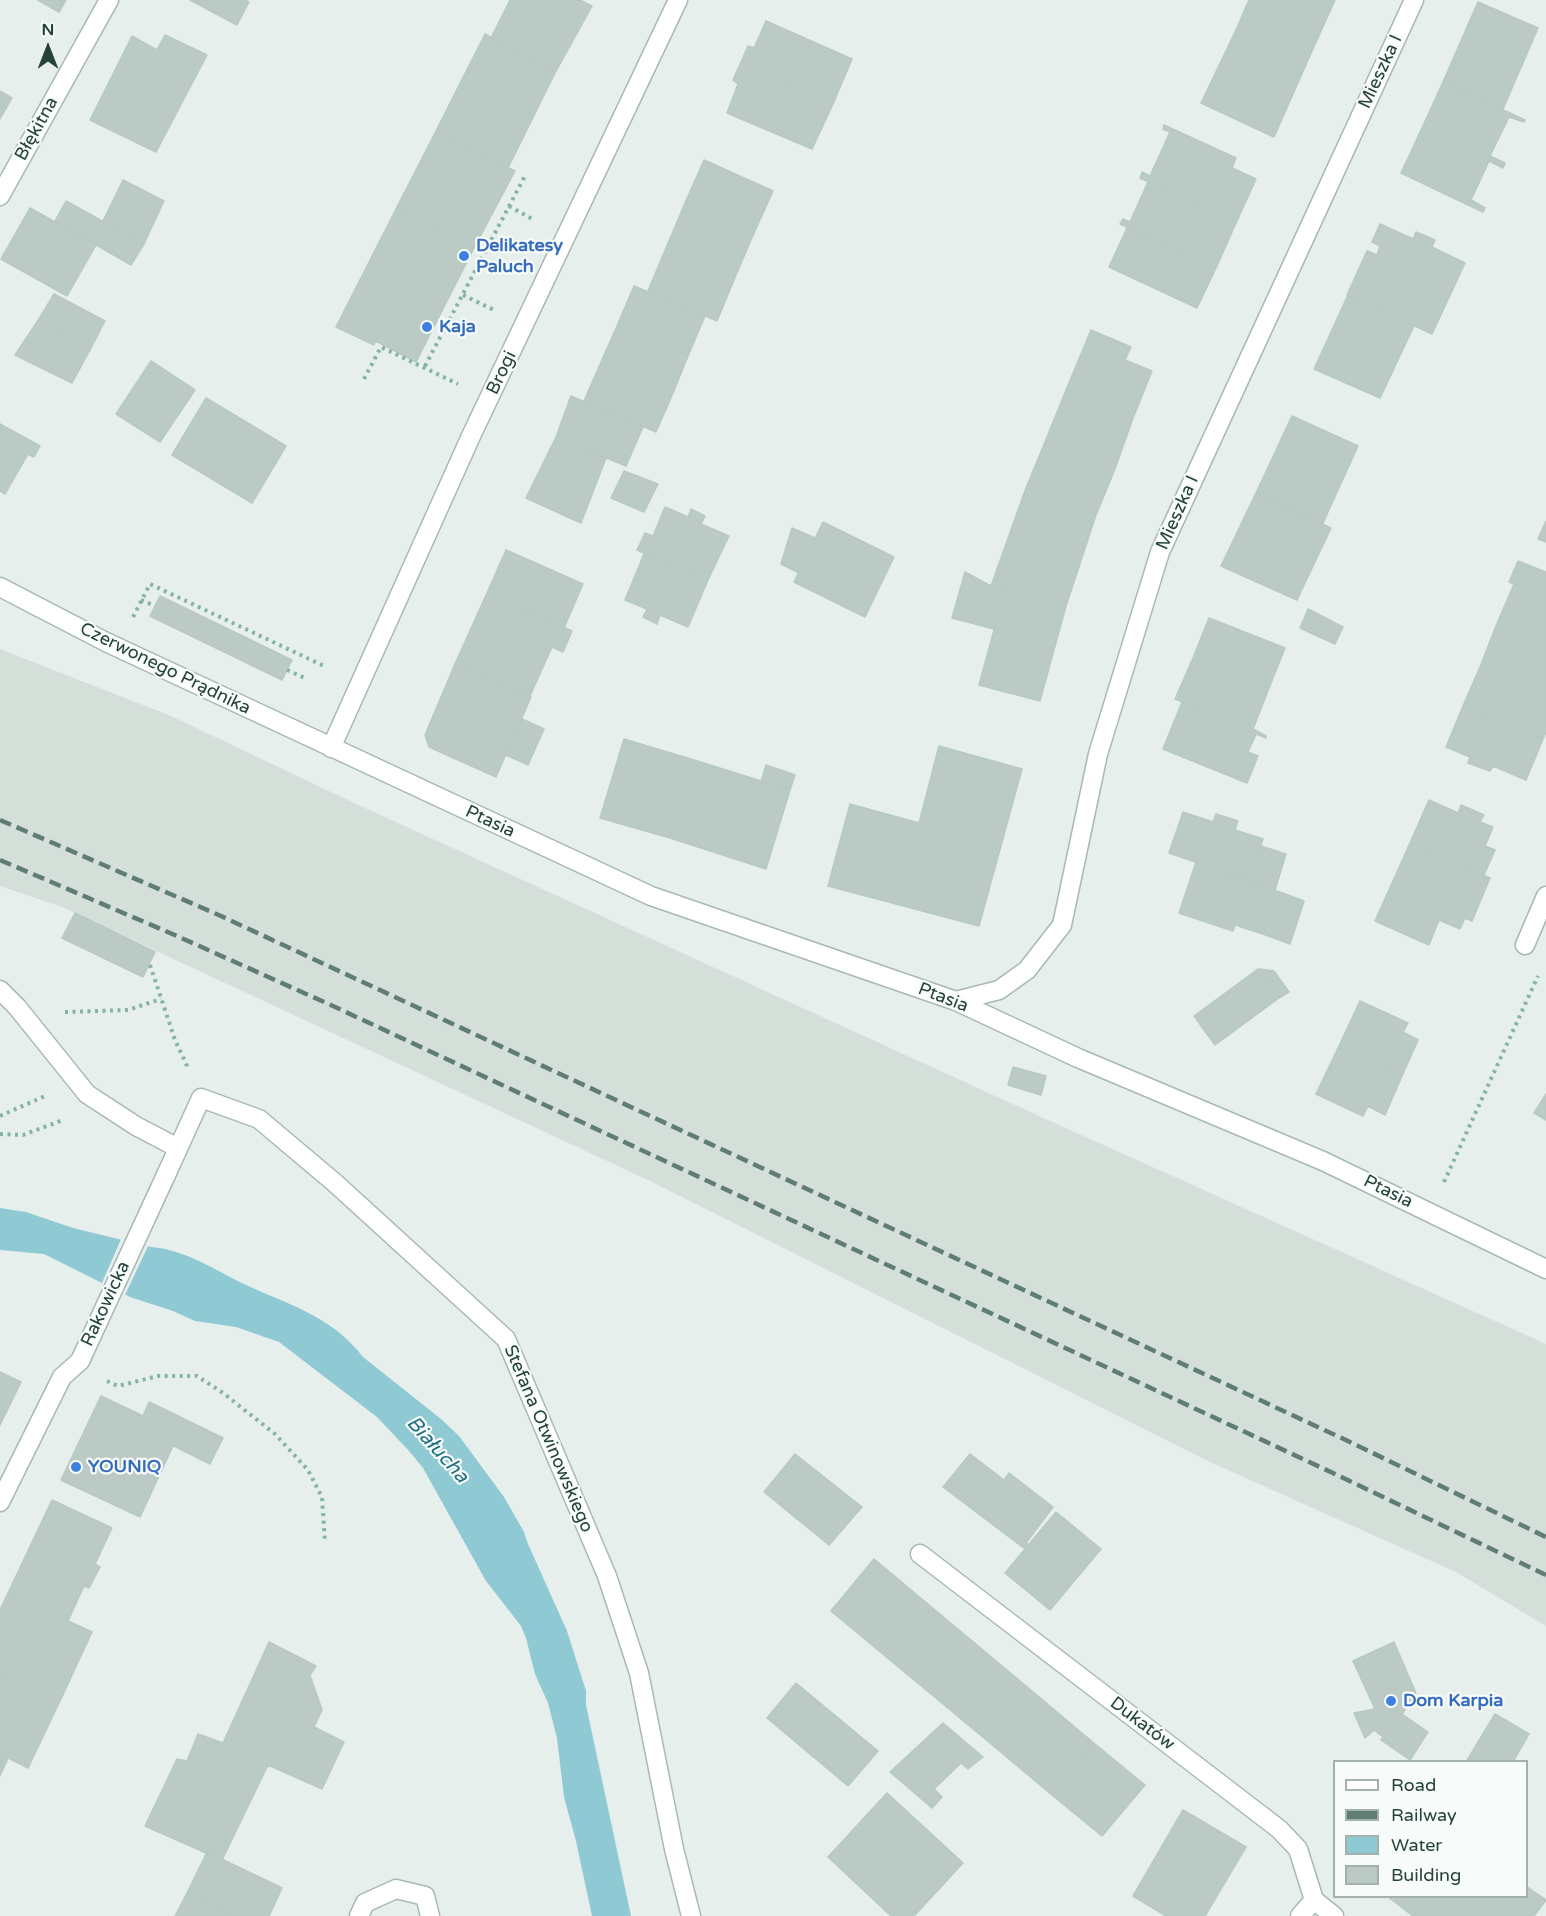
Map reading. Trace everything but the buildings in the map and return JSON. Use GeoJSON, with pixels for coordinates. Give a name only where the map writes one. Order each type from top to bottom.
{"type":"FeatureCollection","features":[{"type":"Feature","properties":{"kind":"street","name":"Błękitna"},"geometry":{"type":"LineString","coordinates":[[0,196],[109,0]]}},
{"type":"Feature","properties":{"kind":"street","name":"Brogi"},"geometry":{"type":"LineString","coordinates":[[331,748],[471,436],[678,0]]}},
{"type":"Feature","properties":{"kind":"street","name":"Mieszka I"},"geometry":{"type":"LineString","coordinates":[[956,1000],[999,990],[1027,970],[1062,925],[1098,754],[1160,552],[1414,0]]}},
{"type":"Feature","properties":{"kind":"street","name":"Czerwonego Prądnika"},"geometry":{"type":"LineString","coordinates":[[0,587],[106,642],[331,748]]}},
{"type":"Feature","properties":{"kind":"street","name":"Ptasia"},"geometry":{"type":"LineString","coordinates":[[331,748],[651,896],[956,1000],[1078,1058],[1323,1161],[1546,1269]]}},
{"type":"Feature","properties":{"kind":"street"},"geometry":{"type":"LineString","coordinates":[[1525,945],[1546,896]]}},
{"type":"Feature","properties":{"kind":"street"},"geometry":{"type":"LineString","coordinates":[[0,990],[87,1094],[136,1126],[178,1148]]}},
{"type":"Feature","properties":{"kind":"street","name":"Rakowicka"},"geometry":{"type":"LineString","coordinates":[[0,1503],[62,1377],[80,1361],[201,1098]]}},
{"type":"Feature","properties":{"kind":"street","name":"Stefana Otwinowskiego"},"geometry":{"type":"LineString","coordinates":[[201,1098],[259,1119],[335,1183],[506,1339],[608,1576],[639,1673],[674,1849],[691,1916]]}},
{"type":"Feature","properties":{"kind":"street","name":"Dukatów"},"geometry":{"type":"LineString","coordinates":[[920,1554],[1279,1828],[1298,1849],[1314,1900]]}},
{"type":"Feature","properties":{"kind":"street"},"geometry":{"type":"LineString","coordinates":[[359,1916],[365,1903],[396,1889],[425,1896],[430,1916]]}},
{"type":"Feature","properties":{"kind":"street"},"geometry":{"type":"LineString","coordinates":[[1300,1916],[1314,1900],[1334,1916]]}},
{"type":"Feature","properties":{"kind":"path"},"geometry":{"type":"LineString","coordinates":[[364,379],[381,346],[424,366],[526,174]]}},
{"type":"Feature","properties":{"kind":"path"},"geometry":{"type":"LineString","coordinates":[[132,620],[150,585],[324,666]]}},
{"type":"Feature","properties":{"kind":"path"},"geometry":{"type":"LineString","coordinates":[[141,600],[155,606]]}},
{"type":"Feature","properties":{"kind":"path"},"geometry":{"type":"LineString","coordinates":[[287,670],[305,678]]}},
{"type":"Feature","properties":{"kind":"path"},"geometry":{"type":"LineString","coordinates":[[1430,1213],[1540,972],[1525,945]]}},
{"type":"Feature","properties":{"kind":"path"},"geometry":{"type":"LineString","coordinates":[[150,964],[175,1040],[201,1098]]}},
{"type":"Feature","properties":{"kind":"path"},"geometry":{"type":"LineString","coordinates":[[16,1007],[66,1012],[128,1010],[161,999]]}},
{"type":"Feature","properties":{"kind":"path"},"geometry":{"type":"LineString","coordinates":[[0,1116],[76,1081]]}},
{"type":"Feature","properties":{"kind":"path"},"geometry":{"type":"LineString","coordinates":[[0,1134],[23,1135],[103,1104]]}},
{"type":"Feature","properties":{"kind":"path"},"geometry":{"type":"LineString","coordinates":[[107,1381],[118,1386],[158,1376],[197,1376],[223,1393],[275,1434],[308,1470],[322,1497],[325,1542]]}},
{"type":"Feature","properties":{"kind":"shaded area"},"geometry":{"type":"Polygon","coordinates":[[[0,649],[171,716],[352,802],[1028,1111],[1546,1344],[1546,1626],[1456,1572],[1212,1463],[650,1181],[62,907],[0,886],[0,649]]]}},
{"type":"Feature","properties":{"kind":"water","name":"Białucha"},"geometry":{"type":"Polygon","coordinates":[[[0,1208],[26,1212],[73,1228],[176,1252],[308,1313],[337,1331],[363,1357],[459,1436],[504,1497],[524,1532],[567,1631],[586,1691],[586,1705],[631,1916],[592,1916],[564,1797],[557,1738],[548,1703],[535,1674],[526,1638],[521,1626],[486,1581],[423,1468],[410,1452],[377,1417],[279,1342],[236,1327],[195,1321],[130,1297],[44,1254],[0,1250],[0,1208]]]}},
{"type":"Feature","properties":{"kind":"pier"},"geometry":{"type":"Polygon","coordinates":[[[122,1237],[149,1244],[124,1297],[101,1285],[122,1237]]]}},
{"type":"Feature","properties":{"kind":"railway"},"geometry":{"type":"LineString","coordinates":[[0,820],[221,916],[1350,1442],[1546,1537]]}},
{"type":"Feature","properties":{"kind":"railway"},"geometry":{"type":"LineString","coordinates":[[0,860],[333,1006],[1335,1474],[1546,1575]]}},
{"type":"Feature","properties":{"kind":"place","name":"Delikatesy Paluch"},"geometry":{"type":"Point","coordinates":[464,256]}},
{"type":"Feature","properties":{"kind":"place","name":"Kaja"},"geometry":{"type":"Point","coordinates":[427,327]}},
{"type":"Feature","properties":{"kind":"place","name":"YOUNIQ"},"geometry":{"type":"Point","coordinates":[76,1467]}},
{"type":"Feature","properties":{"kind":"place","name":"Dom Karpia"},"geometry":{"type":"Point","coordinates":[1391,1701]}}]}
